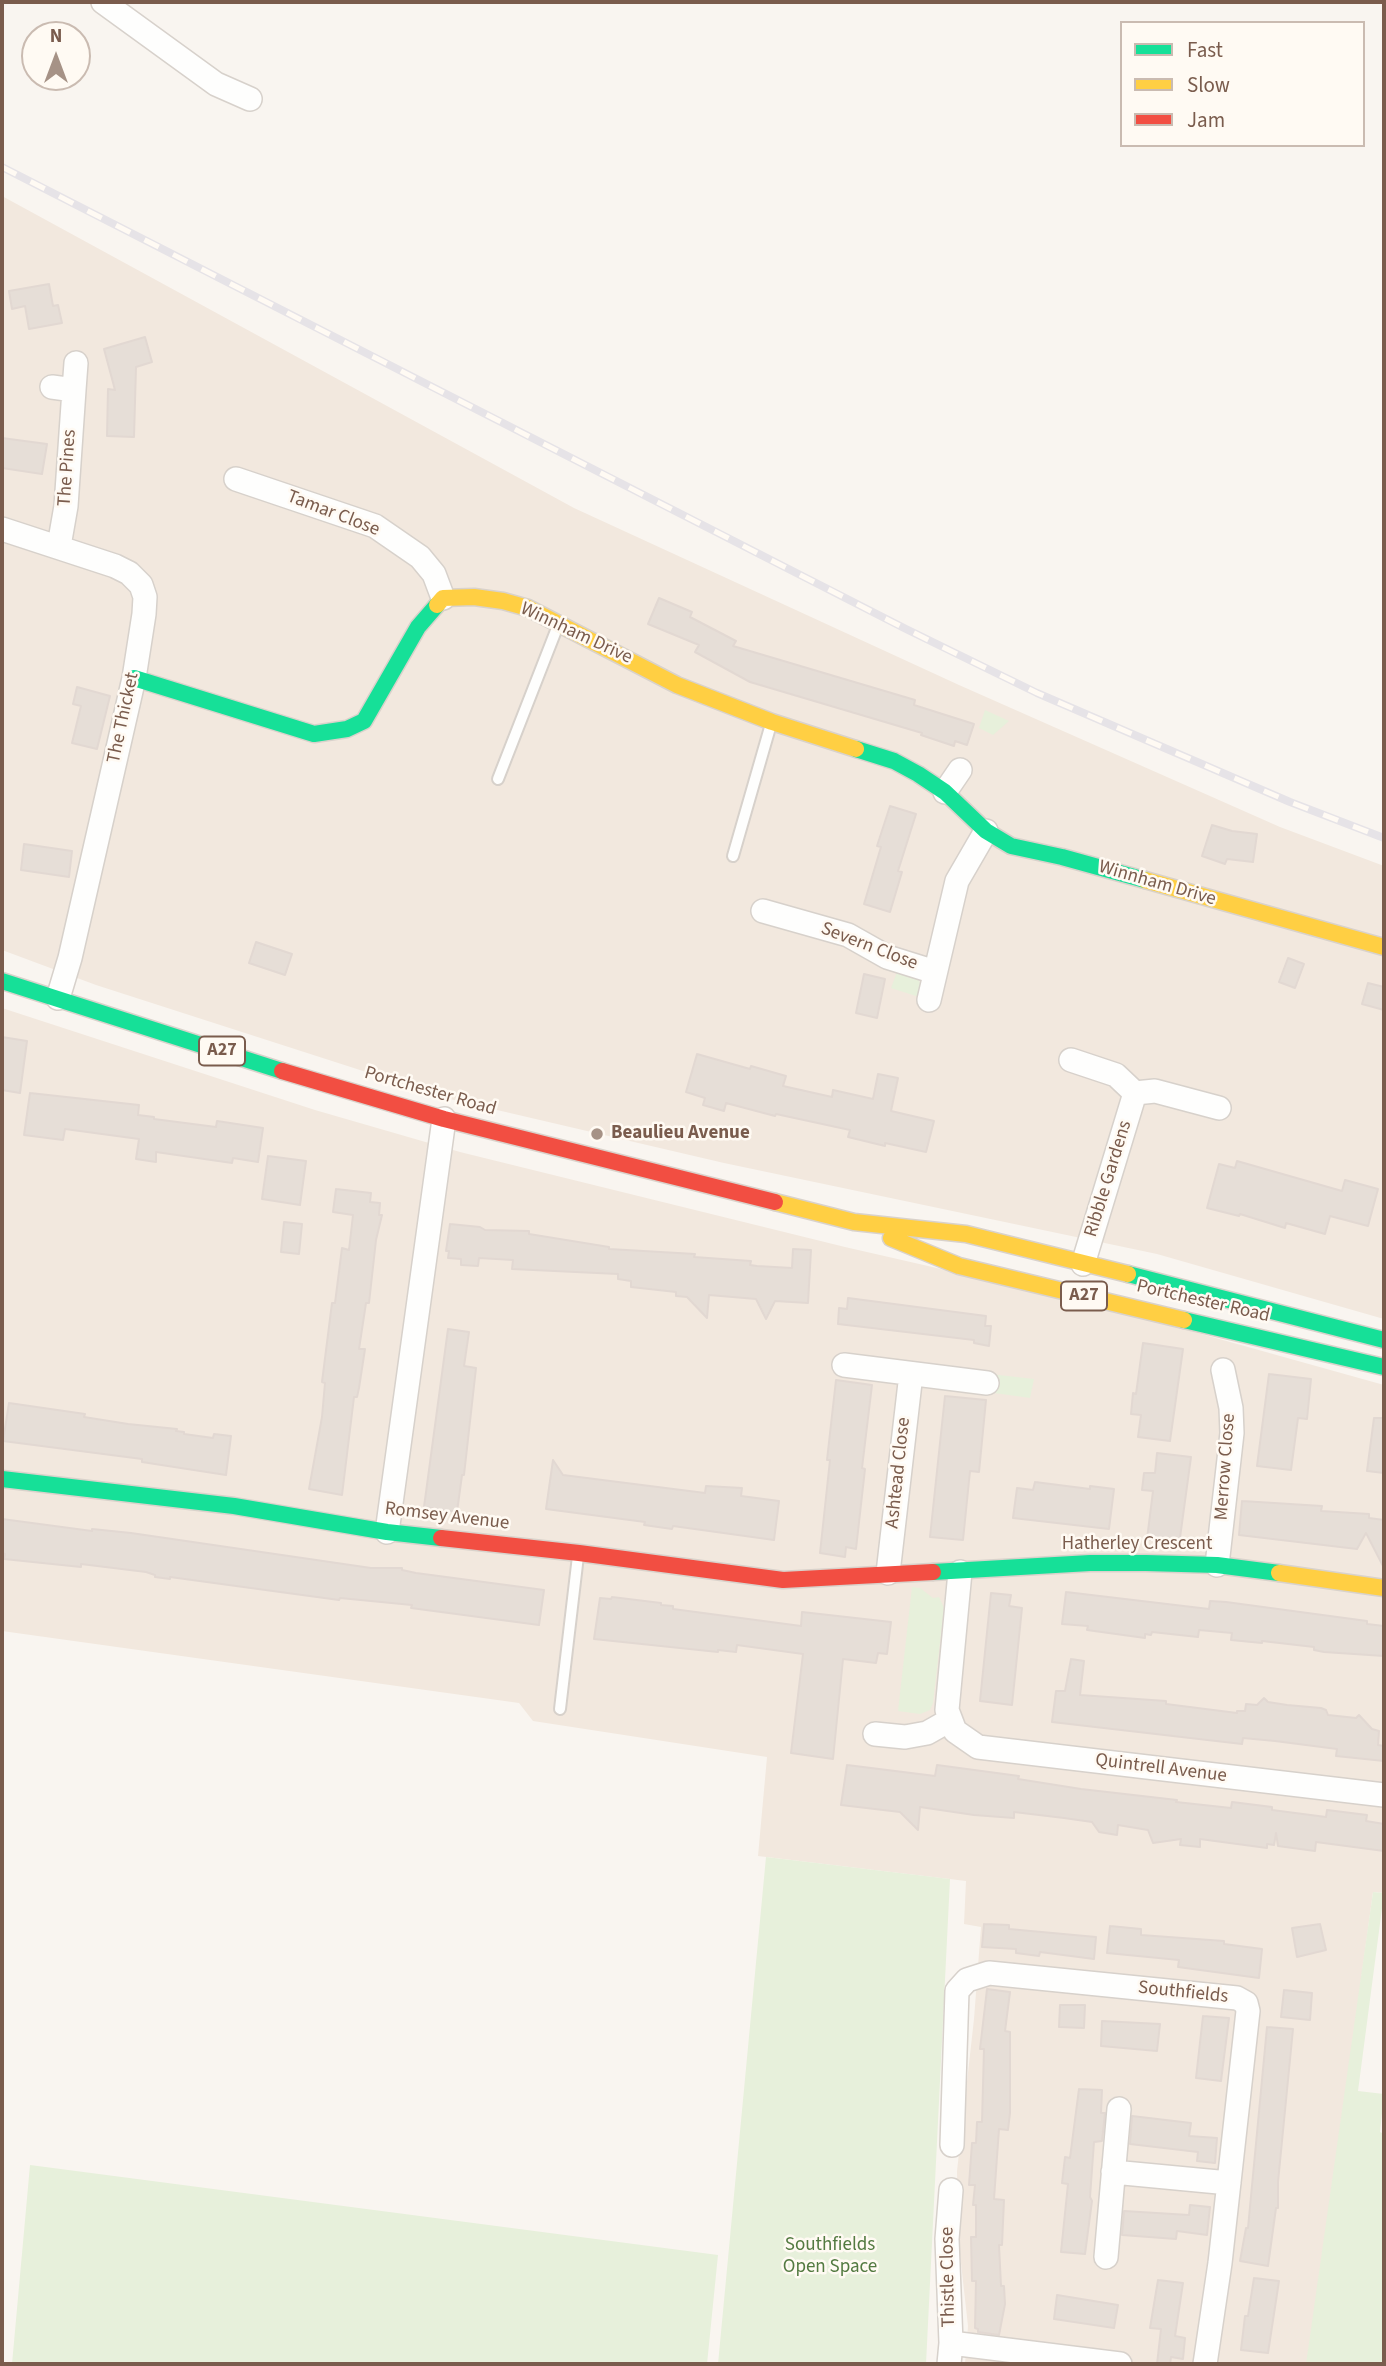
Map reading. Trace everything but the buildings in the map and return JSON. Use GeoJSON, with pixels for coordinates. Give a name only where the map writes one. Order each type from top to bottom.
{"type":"FeatureCollection","features":[{"type":"Feature","properties":{"kind":"street"},"geometry":{"type":"LineString","coordinates":[[103,2],[216,84],[250,99]]}},
{"type":"Feature","properties":{"kind":"street","name":"The Pines"},"geometry":{"type":"LineString","coordinates":[[59,546],[66,506],[63,388],[76,363]]}},
{"type":"Feature","properties":{"kind":"street","name":"Tamar Close"},"geometry":{"type":"LineString","coordinates":[[236,479],[375,526],[420,557],[434,574],[443,598]]}},
{"type":"Feature","properties":{"kind":"street","name":"The Thicket"},"geometry":{"type":"LineString","coordinates":[[2,528],[115,566],[129,573],[141,585],[145,597],[134,678],[73,945],[58,998]]}},
{"type":"Feature","properties":{"kind":"street","name":"Winnham Drive"},"geometry":{"type":"LineString","coordinates":[[443,598],[474,597],[528,608],[677,685],[772,722],[894,761],[945,792],[985,831],[1011,846],[1062,857],[1384,947]]}},
{"type":"Feature","properties":{"kind":"street"},"geometry":{"type":"LineString","coordinates":[[134,678],[314,734],[347,729],[364,721],[418,627],[443,598]]}},
{"type":"Feature","properties":{"kind":"street"},"geometry":{"type":"LineString","coordinates":[[945,792],[960,770]]}},
{"type":"Feature","properties":{"kind":"street","name":"Severn Close"},"geometry":{"type":"LineString","coordinates":[[929,1000],[957,881],[985,831]]}},
{"type":"Feature","properties":{"kind":"street","name":"Severn Close"},"geometry":{"type":"LineString","coordinates":[[763,911],[848,935],[887,957],[935,972]]}},
{"type":"Feature","properties":{"kind":"street","name":"Portchester Road"},"geometry":{"type":"LineString","coordinates":[[2,981],[295,1075],[444,1119],[854,1222],[966,1234],[1384,1340]]}},
{"type":"Feature","properties":{"kind":"street"},"geometry":{"type":"LineString","coordinates":[[1070,1060],[1115,1075],[1135,1093],[1155,1091],[1219,1108]]}},
{"type":"Feature","properties":{"kind":"street","name":"Ribble Gardens"},"geometry":{"type":"LineString","coordinates":[[1083,1264],[1135,1093]]}},
{"type":"Feature","properties":{"kind":"street"},"geometry":{"type":"LineString","coordinates":[[387,1532],[444,1119]]}},
{"type":"Feature","properties":{"kind":"street","name":"Portchester Road"},"geometry":{"type":"LineString","coordinates":[[854,1222],[959,1266],[1384,1367]]}},
{"type":"Feature","properties":{"kind":"street"},"geometry":{"type":"LineString","coordinates":[[844,1365],[987,1383]]}},
{"type":"Feature","properties":{"kind":"street","name":"Merrow Close"},"geometry":{"type":"LineString","coordinates":[[1217,1565],[1232,1433],[1231,1408],[1223,1370]]}},
{"type":"Feature","properties":{"kind":"street","name":"Ashtead Close"},"geometry":{"type":"LineString","coordinates":[[888,1573],[911,1374]]}},
{"type":"Feature","properties":{"kind":"street","name":"Romsey Avenue"},"geometry":{"type":"LineString","coordinates":[[2,1479],[234,1506],[387,1532],[579,1553],[783,1580],[833,1579],[888,1573]]}},
{"type":"Feature","properties":{"kind":"street","name":"Hatherley Crescent"},"geometry":{"type":"LineString","coordinates":[[888,1573],[960,1572],[1090,1563],[1217,1565],[1384,1588]]}},
{"type":"Feature","properties":{"kind":"street"},"geometry":{"type":"LineString","coordinates":[[875,1734],[905,1737],[927,1733],[950,1720],[947,1699],[960,1572]]}},
{"type":"Feature","properties":{"kind":"street","name":"Quintrell Avenue"},"geometry":{"type":"LineString","coordinates":[[950,1720],[963,1738],[978,1747],[1384,1795]]}},
{"type":"Feature","properties":{"kind":"street","name":"Southfields"},"geometry":{"type":"LineString","coordinates":[[952,2145],[957,1991],[967,1980],[989,1973],[1237,1998],[1246,2003],[1248,2011],[1229,2183],[1205,2364]]}},
{"type":"Feature","properties":{"kind":"street"},"geometry":{"type":"LineString","coordinates":[[1106,2257],[1119,2109]]}},
{"type":"Feature","properties":{"kind":"street"},"geometry":{"type":"LineString","coordinates":[[1113,2172],[1229,2183]]}},
{"type":"Feature","properties":{"kind":"street","name":"Thistle Close"},"geometry":{"type":"LineString","coordinates":[[950,2354],[947,2239],[951,2190]]}},
{"type":"Feature","properties":{"kind":"street"},"geometry":{"type":"LineString","coordinates":[[950,2354],[1120,2364]]}},
{"type":"Feature","properties":{"kind":"lane"},"geometry":{"type":"LineString","coordinates":[[498,779],[558,625]]}},
{"type":"Feature","properties":{"kind":"lane"},"geometry":{"type":"LineString","coordinates":[[733,856],[772,722]]}},
{"type":"Feature","properties":{"kind":"lane"},"geometry":{"type":"LineString","coordinates":[[560,1709],[579,1553]]}},
{"type":"Feature","properties":{"kind":"shaded area"},"geometry":{"type":"Polygon","coordinates":[[[2,196],[574,508],[959,685],[1280,827],[1384,866],[1384,1319],[1157,1254],[724,1163],[450,1099],[96,985],[2,950],[2,196]]]}},
{"type":"Feature","properties":{"kind":"shaded area"},"geometry":{"type":"Polygon","coordinates":[[[2,1008],[315,1110],[460,1152],[845,1247],[1094,1304],[1384,1385],[1384,1893],[1373,1892],[1309,2364],[965,2364],[968,2326],[958,2236],[957,2171],[981,1927],[964,1924],[966,1881],[758,1856],[767,1757],[533,1721],[519,1703],[2,1631],[2,1008]]]}},
{"type":"Feature","properties":{"kind":"green space"},"geometry":{"type":"Polygon","coordinates":[[[985,710],[1009,721],[993,735],[979,728],[985,710]]]}},
{"type":"Feature","properties":{"kind":"green space"},"geometry":{"type":"Polygon","coordinates":[[[897,972],[917,976],[921,985],[919,997],[891,988],[897,972]]]}},
{"type":"Feature","properties":{"kind":"green space"},"geometry":{"type":"Polygon","coordinates":[[[990,1374],[1034,1379],[1030,1398],[987,1392],[990,1374]]]}},
{"type":"Feature","properties":{"kind":"green space"},"geometry":{"type":"Polygon","coordinates":[[[912,1587],[920,1588],[933,1598],[939,1597],[944,1608],[933,1703],[930,1710],[920,1714],[898,1711],[912,1587]]]}},
{"type":"Feature","properties":{"kind":"green space","name":"Southfields Open Space"},"geometry":{"type":"Polygon","coordinates":[[[766,1857],[950,1879],[926,2364],[718,2364],[766,1857]]]}},
{"type":"Feature","properties":{"kind":"green space"},"geometry":{"type":"Polygon","coordinates":[[[1373,1892],[1384,1893],[1358,2091],[1384,2094],[1380,2132],[1384,2134],[1384,2364],[1306,2364],[1373,1892]]]}},
{"type":"Feature","properties":{"kind":"green space"},"geometry":{"type":"Polygon","coordinates":[[[30,2165],[718,2255],[707,2364],[12,2364],[30,2165]]]}},
{"type":"Feature","properties":{"kind":"railway"},"geometry":{"type":"LineString","coordinates":[[2,167],[906,629],[1037,693],[1290,802],[1384,838]]}},
{"type":"Feature","properties":{"kind":"traffic: fast"},"geometry":{"type":"LineString","coordinates":[[134,678],[314,734],[347,729],[364,721],[418,627],[437,605]]}},
{"type":"Feature","properties":{"kind":"traffic: fast"},"geometry":{"type":"LineString","coordinates":[[856,749],[894,761],[918,774],[945,792],[986,831],[1011,846],[1145,880]]}},
{"type":"Feature","properties":{"kind":"traffic: fast"},"geometry":{"type":"LineString","coordinates":[[2,981],[282,1071]]}},
{"type":"Feature","properties":{"kind":"traffic: fast"},"geometry":{"type":"LineString","coordinates":[[1128,1274],[1384,1340]]}},
{"type":"Feature","properties":{"kind":"traffic: fast"},"geometry":{"type":"LineString","coordinates":[[1184,1320],[1384,1367]]}},
{"type":"Feature","properties":{"kind":"traffic: fast"},"geometry":{"type":"LineString","coordinates":[[2,1479],[234,1506],[387,1532],[441,1538]]}},
{"type":"Feature","properties":{"kind":"traffic: fast"},"geometry":{"type":"LineString","coordinates":[[933,1572],[1090,1563],[1146,1563],[1217,1565],[1279,1573]]}},
{"type":"Feature","properties":{"kind":"traffic: slow"},"geometry":{"type":"LineString","coordinates":[[437,605],[443,598],[474,597],[528,608],[677,685],[772,722],[856,749]]}},
{"type":"Feature","properties":{"kind":"traffic: slow"},"geometry":{"type":"LineString","coordinates":[[1145,880],[1384,947]]}},
{"type":"Feature","properties":{"kind":"traffic: slow"},"geometry":{"type":"LineString","coordinates":[[775,1202],[854,1222],[966,1234],[1128,1274]]}},
{"type":"Feature","properties":{"kind":"traffic: slow"},"geometry":{"type":"LineString","coordinates":[[891,1238],[959,1266],[1184,1320]]}},
{"type":"Feature","properties":{"kind":"traffic: slow"},"geometry":{"type":"LineString","coordinates":[[1279,1573],[1384,1588]]}},
{"type":"Feature","properties":{"kind":"traffic: jam"},"geometry":{"type":"LineString","coordinates":[[282,1071],[444,1119],[775,1202]]}},
{"type":"Feature","properties":{"kind":"traffic: jam"},"geometry":{"type":"LineString","coordinates":[[441,1538],[783,1580],[933,1572]]}},
{"type":"Feature","properties":{"kind":"place","name":"Beaulieu Avenue"},"geometry":{"type":"Point","coordinates":[597,1134]}}]}
